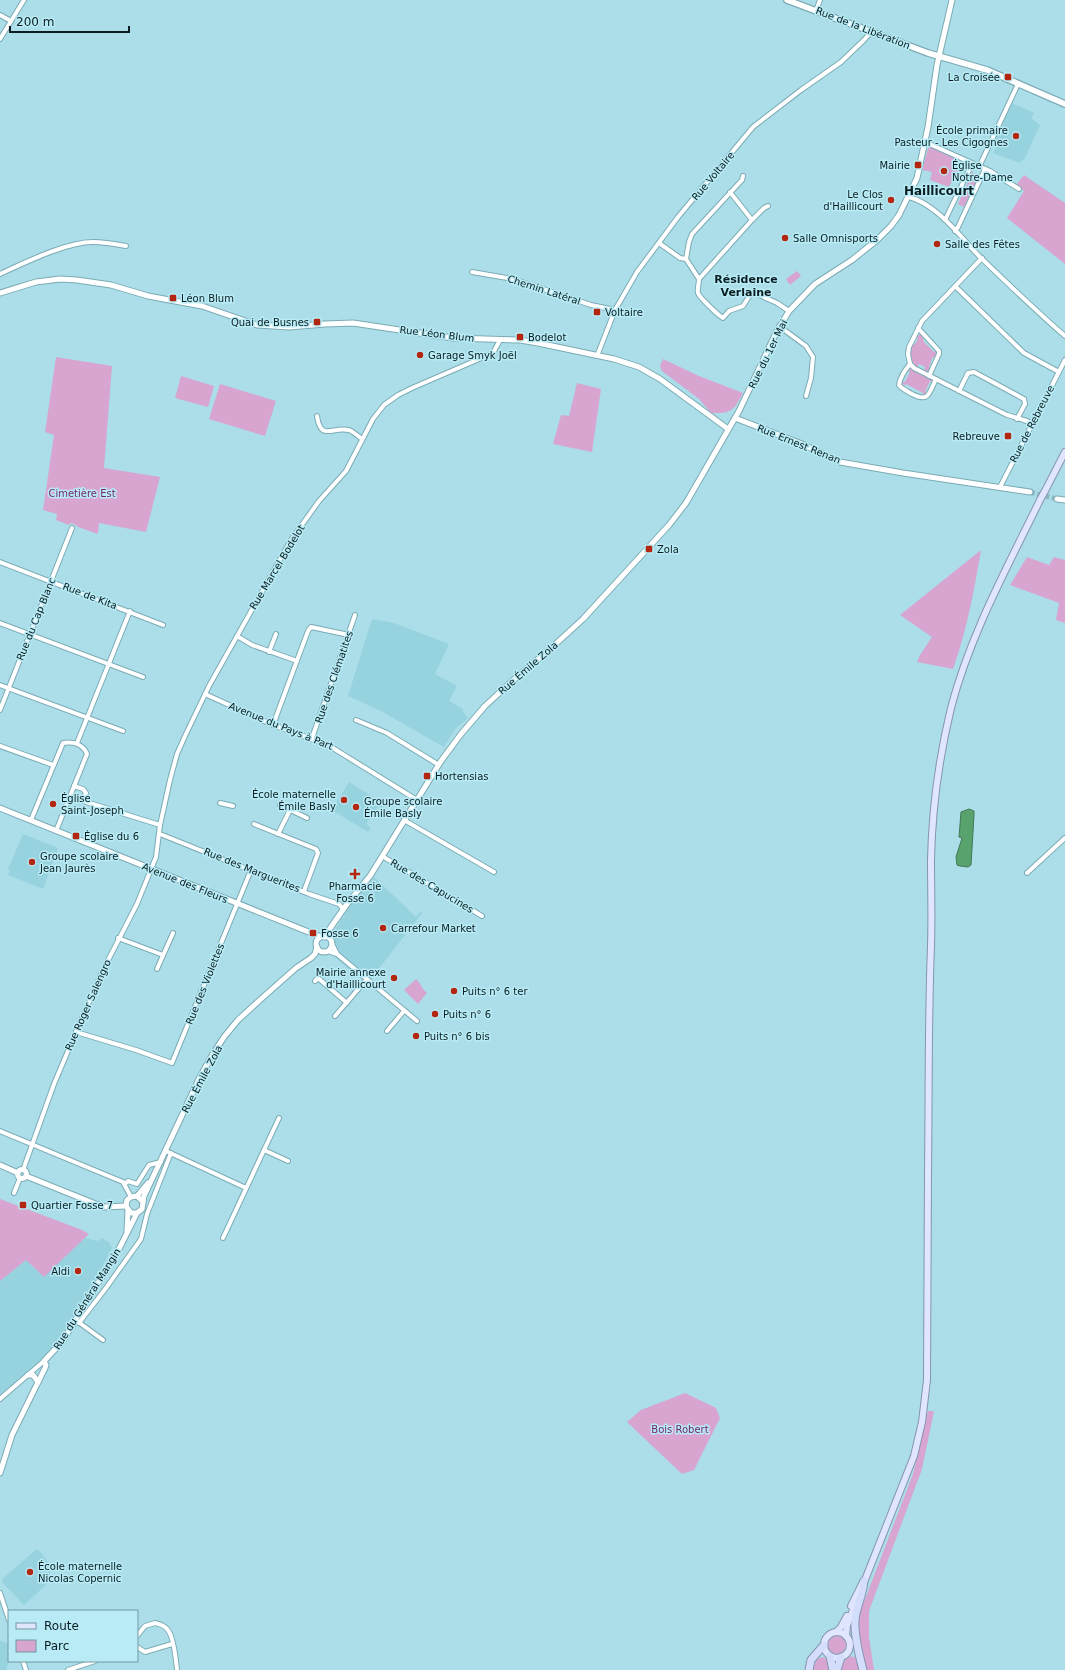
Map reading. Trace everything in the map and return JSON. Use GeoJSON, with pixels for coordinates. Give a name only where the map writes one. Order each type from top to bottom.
{"type":"FeatureCollection","features":[{"type":"Feature","properties":{"kind":"highway"},"geometry":{"type":"LineString","coordinates":[[863,1670],[855,1623],[856,1612],[863,1593],[864,1581]]}},
{"type":"Feature","properties":{"kind":"highway"},"geometry":{"type":"LineString","coordinates":[[808,1670],[811,1660],[824,1645]]}},
{"type":"Feature","properties":{"kind":"highway"},"geometry":{"type":"LineString","coordinates":[[830,1656],[833,1670]]}},
{"type":"Feature","properties":{"kind":"highway"},"geometry":{"type":"LineString","coordinates":[[837,1670],[841,1657]]}},
{"type":"Feature","properties":{"kind":"main road","name":"Rue de la Libération"},"geometry":{"type":"LineString","coordinates":[[787,0],[939,56],[987,70],[1065,104]]}},
{"type":"Feature","properties":{"kind":"main road"},"geometry":{"type":"LineString","coordinates":[[864,1581],[860,1586],[844,1622],[836,1632],[826,1638],[824,1645],[830,1656],[841,1657],[845,1655],[849,1648],[848,1639],[846,1636],[847,1625],[914,1456],[922,1422],[927,1380],[928,1001],[931,943],[931,858],[934,806],[941,757],[952,707],[964,666],[984,615],[1065,452]]}},
{"type":"Feature","properties":{"kind":"main road"},"geometry":{"type":"LineString","coordinates":[[836,1632],[846,1636]]}},
{"type":"Feature","properties":{"kind":"street"},"geometry":{"type":"LineString","coordinates":[[0,39],[24,0]]}},
{"type":"Feature","properties":{"kind":"street"},"geometry":{"type":"LineString","coordinates":[[816,10],[820,0]]}},
{"type":"Feature","properties":{"kind":"street","name":"Rue du 1er Mai"},"geometry":{"type":"LineString","coordinates":[[735,418],[779,326],[790,311],[815,284],[858,256],[881,237],[899,215],[909,197],[917,178],[925,142],[939,56],[952,0]]}},
{"type":"Feature","properties":{"kind":"street"},"geometry":{"type":"LineString","coordinates":[[0,15],[11,22]]}},
{"type":"Feature","properties":{"kind":"street","name":"Rue Voltaire"},"geometry":{"type":"LineString","coordinates":[[597,356],[615,310],[637,272],[678,217],[753,126],[841,62],[871,32]]}},
{"type":"Feature","properties":{"kind":"street"},"geometry":{"type":"LineString","coordinates":[[979,167],[1018,84]]}},
{"type":"Feature","properties":{"kind":"street"},"geometry":{"type":"LineString","coordinates":[[925,142],[1001,176],[1019,189]]}},
{"type":"Feature","properties":{"kind":"street"},"geometry":{"type":"LineString","coordinates":[[945,220],[972,164]]}},
{"type":"Feature","properties":{"kind":"street"},"geometry":{"type":"LineString","coordinates":[[955,231],[985,169]]}},
{"type":"Feature","properties":{"kind":"street"},"geometry":{"type":"LineString","coordinates":[[743,176],[742,180],[692,234],[686,259],[699,280],[698,292],[700,297],[708,303],[715,313],[723,318],[729,311],[743,306],[750,295],[755,293],[790,311]]}},
{"type":"Feature","properties":{"kind":"street"},"geometry":{"type":"LineString","coordinates":[[730,192],[752,220]]}},
{"type":"Feature","properties":{"kind":"street"},"geometry":{"type":"LineString","coordinates":[[909,197],[920,202],[945,220],[982,258],[1065,336]]}},
{"type":"Feature","properties":{"kind":"street"},"geometry":{"type":"LineString","coordinates":[[699,280],[752,220],[768,206]]}},
{"type":"Feature","properties":{"kind":"street"},"geometry":{"type":"LineString","coordinates":[[0,274],[36,258],[77,244],[97,242],[126,246]]}},
{"type":"Feature","properties":{"kind":"street"},"geometry":{"type":"LineString","coordinates":[[659,243],[680,258],[686,259]]}},
{"type":"Feature","properties":{"kind":"street"},"geometry":{"type":"LineString","coordinates":[[982,258],[922,321],[909,347],[908,354],[910,364],[914,368],[959,391],[1017,419],[1027,420],[1033,424]]}},
{"type":"Feature","properties":{"kind":"street","name":"Chemin Latéral"},"geometry":{"type":"LineString","coordinates":[[472,272],[513,279],[591,305],[615,310]]}},
{"type":"Feature","properties":{"kind":"street","name":"Rue Léon Blum"},"geometry":{"type":"LineString","coordinates":[[0,292],[22,285],[60,279],[94,282],[148,296],[202,306],[258,325],[289,327],[353,323],[452,338],[528,341],[628,363],[648,372],[728,429]]}},
{"type":"Feature","properties":{"kind":"street"},"geometry":{"type":"LineString","coordinates":[[956,286],[1024,353],[1059,372]]}},
{"type":"Feature","properties":{"kind":"street"},"geometry":{"type":"LineString","coordinates":[[779,326],[806,346],[813,357],[811,378],[806,396]]}},
{"type":"Feature","properties":{"kind":"street"},"geometry":{"type":"LineString","coordinates":[[918,328],[939,351],[929,376]]}},
{"type":"Feature","properties":{"kind":"street","name":"Rue Marcel Bodelot"},"geometry":{"type":"LineString","coordinates":[[151,869],[156,857],[160,825],[177,754],[205,694],[291,540],[319,501],[346,471],[374,416],[384,405],[398,395],[493,352],[500,340]]}},
{"type":"Feature","properties":{"kind":"street","name":"Rue de Rebreuve"},"geometry":{"type":"LineString","coordinates":[[1000,487],[1065,360]]}},
{"type":"Feature","properties":{"kind":"street"},"geometry":{"type":"LineString","coordinates":[[910,364],[906,368],[900,381],[899,385],[902,388],[920,398],[924,398],[927,396],[936,379]]}},
{"type":"Feature","properties":{"kind":"street"},"geometry":{"type":"LineString","coordinates":[[959,391],[968,373],[974,372],[1024,399],[1025,404],[1017,419]]}},
{"type":"Feature","properties":{"kind":"street"},"geometry":{"type":"LineString","coordinates":[[317,416],[320,428],[325,432],[346,430],[353,432],[362,439]]}},
{"type":"Feature","properties":{"kind":"street","name":"Rue Émile Zola"},"geometry":{"type":"LineString","coordinates":[[321,938],[331,928],[343,909],[370,876],[438,765],[461,734],[485,706],[582,619],[669,525],[686,503],[735,418]]}},
{"type":"Feature","properties":{"kind":"street","name":"Rue Ernest Renan"},"geometry":{"type":"LineString","coordinates":[[735,418],[802,444],[840,462],[958,482],[1030,492]]}},
{"type":"Feature","properties":{"kind":"street"},"geometry":{"type":"LineString","coordinates":[[1057,499],[1065,500]]}},
{"type":"Feature","properties":{"kind":"street","name":"Rue du Cap Blanc"},"geometry":{"type":"LineString","coordinates":[[0,710],[72,528]]}},
{"type":"Feature","properties":{"kind":"street","name":"Rue de Kita"},"geometry":{"type":"LineString","coordinates":[[0,562],[163,625]]}},
{"type":"Feature","properties":{"kind":"street"},"geometry":{"type":"LineString","coordinates":[[77,743],[130,611]]}},
{"type":"Feature","properties":{"kind":"street","name":"Rue des Clématites"},"geometry":{"type":"LineString","coordinates":[[312,738],[355,615]]}},
{"type":"Feature","properties":{"kind":"street"},"geometry":{"type":"LineString","coordinates":[[0,622],[143,677]]}},
{"type":"Feature","properties":{"kind":"street"},"geometry":{"type":"LineString","coordinates":[[273,725],[308,631],[311,627],[349,635]]}},
{"type":"Feature","properties":{"kind":"street"},"geometry":{"type":"LineString","coordinates":[[269,652],[276,634]]}},
{"type":"Feature","properties":{"kind":"street"},"geometry":{"type":"LineString","coordinates":[[237,636],[252,645],[269,652],[297,660]]}},
{"type":"Feature","properties":{"kind":"street"},"geometry":{"type":"LineString","coordinates":[[0,685],[123,731]]}},
{"type":"Feature","properties":{"kind":"street","name":"Avenue du Pays à Part"},"geometry":{"type":"LineString","coordinates":[[205,694],[273,725],[336,748],[417,800]]}},
{"type":"Feature","properties":{"kind":"street"},"geometry":{"type":"LineString","coordinates":[[356,720],[387,733],[438,765]]}},
{"type":"Feature","properties":{"kind":"street"},"geometry":{"type":"LineString","coordinates":[[31,820],[63,743],[77,743],[85,749],[87,754],[56,831]]}},
{"type":"Feature","properties":{"kind":"street"},"geometry":{"type":"LineString","coordinates":[[0,746],[53,765]]}},
{"type":"Feature","properties":{"kind":"street"},"geometry":{"type":"LineString","coordinates":[[74,786],[83,789],[86,793],[84,798],[86,802],[160,825]]}},
{"type":"Feature","properties":{"kind":"street"},"geometry":{"type":"LineString","coordinates":[[220,803],[233,806]]}},
{"type":"Feature","properties":{"kind":"street"},"geometry":{"type":"LineString","coordinates":[[280,804],[307,818]]}},
{"type":"Feature","properties":{"kind":"street","name":"Avenue des Fleurs"},"geometry":{"type":"LineString","coordinates":[[0,808],[321,938]]}},
{"type":"Feature","properties":{"kind":"street"},"geometry":{"type":"LineString","coordinates":[[278,834],[290,810]]}},
{"type":"Feature","properties":{"kind":"street"},"geometry":{"type":"LineString","coordinates":[[404,820],[494,872]]}},
{"type":"Feature","properties":{"kind":"street"},"geometry":{"type":"LineString","coordinates":[[254,824],[316,849],[318,853],[304,891]]}},
{"type":"Feature","properties":{"kind":"street","name":"Rue des Marguerites"},"geometry":{"type":"LineString","coordinates":[[160,834],[309,894],[339,904],[343,909]]}},
{"type":"Feature","properties":{"kind":"street"},"geometry":{"type":"LineString","coordinates":[[1027,873],[1065,838]]}},
{"type":"Feature","properties":{"kind":"street","name":"Rue des Capucines"},"geometry":{"type":"LineString","coordinates":[[382,856],[482,916]]}},
{"type":"Feature","properties":{"kind":"street","name":"Rue Roger Salengro"},"geometry":{"type":"LineString","coordinates":[[23,1170],[54,1084],[102,970],[137,904],[151,869]]}},
{"type":"Feature","properties":{"kind":"street","name":"Rue des Violettes"},"geometry":{"type":"LineString","coordinates":[[76,1032],[136,1050],[172,1063],[251,870]]}},
{"type":"Feature","properties":{"kind":"street","name":"Rue Émile Zola"},"geometry":{"type":"LineString","coordinates":[[331,928],[331,942]]}},
{"type":"Feature","properties":{"kind":"street"},"geometry":{"type":"LineString","coordinates":[[157,969],[173,934]]}},
{"type":"Feature","properties":{"kind":"street"},"geometry":{"type":"LineString","coordinates":[[118,938],[163,955]]}},
{"type":"Feature","properties":{"kind":"street"},"geometry":{"type":"LineString","coordinates":[[337,954],[317,948],[321,938],[331,942],[337,954],[417,1021]]}},
{"type":"Feature","properties":{"kind":"street"},"geometry":{"type":"LineString","coordinates":[[326,951],[331,942]]}},
{"type":"Feature","properties":{"kind":"street","name":"Rue Émile Zola"},"geometry":{"type":"LineString","coordinates":[[154,1174],[168,1152],[200,1077],[224,1037],[238,1020],[260,999],[315,954],[317,948]]}},
{"type":"Feature","properties":{"kind":"street","name":"Rue Émile Zola"},"geometry":{"type":"LineString","coordinates":[[302,964],[314,959],[326,951]]}},
{"type":"Feature","properties":{"kind":"street"},"geometry":{"type":"LineString","coordinates":[[315,982],[318,978],[347,1002]]}},
{"type":"Feature","properties":{"kind":"street"},"geometry":{"type":"LineString","coordinates":[[335,1016],[367,979]]}},
{"type":"Feature","properties":{"kind":"street"},"geometry":{"type":"LineString","coordinates":[[387,1031],[404,1011]]}},
{"type":"Feature","properties":{"kind":"street"},"geometry":{"type":"LineString","coordinates":[[223,1238],[279,1118]]}},
{"type":"Feature","properties":{"kind":"street"},"geometry":{"type":"LineString","coordinates":[[0,1131],[118,1179],[125,1184],[134,1196],[149,1208]]}},
{"type":"Feature","properties":{"kind":"street"},"geometry":{"type":"LineString","coordinates":[[264,1150],[288,1161]]}},
{"type":"Feature","properties":{"kind":"street"},"geometry":{"type":"LineString","coordinates":[[168,1152],[246,1188]]}},
{"type":"Feature","properties":{"kind":"street","name":"Rue du Général Mangin"},"geometry":{"type":"LineString","coordinates":[[44,1361],[62,1342],[77,1321],[110,1282],[141,1239],[149,1208],[168,1152]]}},
{"type":"Feature","properties":{"kind":"street"},"geometry":{"type":"LineString","coordinates":[[125,1184],[128,1181],[137,1184],[149,1166],[161,1162]]}},
{"type":"Feature","properties":{"kind":"street"},"geometry":{"type":"LineString","coordinates":[[0,1165],[18,1172],[23,1170],[26,1172],[26,1176]]}},
{"type":"Feature","properties":{"kind":"street"},"geometry":{"type":"LineString","coordinates":[[14,1193],[20,1178],[18,1172]]}},
{"type":"Feature","properties":{"kind":"street"},"geometry":{"type":"LineString","coordinates":[[154,1174],[142,1203],[142,1209],[131,1213],[127,1208],[127,1200],[134,1196],[154,1174]]}},
{"type":"Feature","properties":{"kind":"street"},"geometry":{"type":"LineString","coordinates":[[20,1178],[24,1178],[26,1176],[103,1208],[127,1208]]}},
{"type":"Feature","properties":{"kind":"street","name":"Rue du Général Mangin"},"geometry":{"type":"LineString","coordinates":[[126,1234],[127,1208]]}},
{"type":"Feature","properties":{"kind":"street","name":"Rue du Général Mangin"},"geometry":{"type":"LineString","coordinates":[[77,1321],[112,1260],[137,1212]]}},
{"type":"Feature","properties":{"kind":"street"},"geometry":{"type":"LineString","coordinates":[[77,1321],[103,1340]]}},
{"type":"Feature","properties":{"kind":"street"},"geometry":{"type":"LineString","coordinates":[[0,1399],[44,1361],[46,1365],[45,1368],[12,1436],[0,1473]]}},
{"type":"Feature","properties":{"kind":"street"},"geometry":{"type":"LineString","coordinates":[[28,1374],[32,1375],[38,1382]]}},
{"type":"Feature","properties":{"kind":"street"},"geometry":{"type":"LineString","coordinates":[[0,1593],[8,1617]]}},
{"type":"Feature","properties":{"kind":"street"},"geometry":{"type":"LineString","coordinates":[[138,1635],[145,1626],[155,1623],[166,1628],[172,1644],[176,1661],[176,1670]]}},
{"type":"Feature","properties":{"kind":"street"},"geometry":{"type":"LineString","coordinates":[[138,1648],[145,1652],[172,1644]]}},
{"type":"Feature","properties":{"kind":"street"},"geometry":{"type":"LineString","coordinates":[[68,1670],[92,1662]]}},
{"type":"Feature","properties":{"kind":"shaded area","name":"École primaire Pasteur - Les Cigognes"},"geometry":{"type":"Polygon","coordinates":[[[1012,103],[1034,113],[1031,118],[1040,125],[1024,160],[1023,159],[1020,163],[993,153],[996,148],[992,146],[1012,103]]]}},
{"type":"Feature","properties":{"kind":"shaded area"},"geometry":{"type":"Polygon","coordinates":[[[372,619],[394,623],[449,644],[435,674],[457,686],[449,701],[463,709],[463,712],[468,718],[456,728],[444,747],[379,710],[348,696],[372,619]]]}},
{"type":"Feature","properties":{"kind":"shaded area","name":"Groupe scolaire Émile Basly"},"geometry":{"type":"Polygon","coordinates":[[[349,782],[386,805],[383,809],[378,807],[366,824],[371,828],[368,832],[332,810],[349,782]]]}},
{"type":"Feature","properties":{"kind":"shaded area"},"geometry":{"type":"Polygon","coordinates":[[[969,809],[974,811],[974,815],[971,865],[968,867],[957,865],[956,857],[962,838],[959,837],[961,812],[969,809]]]}},
{"type":"Feature","properties":{"kind":"shaded area","name":"Groupe scolaire Jean Jaurès"},"geometry":{"type":"Polygon","coordinates":[[[23,834],[58,848],[43,889],[8,875],[10,870],[8,869],[23,834]]]}},
{"type":"Feature","properties":{"kind":"shaded area"},"geometry":{"type":"Polygon","coordinates":[[[374,877],[416,917],[420,912],[422,913],[367,984],[332,955],[335,947],[333,933],[351,904],[374,877]]]}},
{"type":"Feature","properties":{"kind":"shaded area"},"geometry":{"type":"Polygon","coordinates":[[[85,1238],[98,1241],[102,1238],[109,1242],[112,1248],[110,1253],[89,1291],[52,1349],[38,1366],[0,1399],[0,1281],[26,1260],[44,1276],[85,1238]]]}},
{"type":"Feature","properties":{"kind":"shaded area","name":"École maternelle Nicolas Copernic"},"geometry":{"type":"Polygon","coordinates":[[[37,1549],[50,1565],[50,1581],[24,1605],[2,1582],[2,1579],[37,1549]]]}},
{"type":"Feature","properties":{"kind":"shaded area"},"geometry":{"type":"Polygon","coordinates":[[[0,1641],[8,1644],[8,1662],[6,1670],[0,1670],[0,1641]]]}},
{"type":"Feature","properties":{"kind":"green space"},"geometry":{"type":"Polygon","coordinates":[[[929,145],[957,158],[955,163],[959,167],[949,187],[930,180],[932,172],[922,170],[929,145]]]}},
{"type":"Feature","properties":{"kind":"green space"},"geometry":{"type":"Polygon","coordinates":[[[972,172],[979,177],[964,207],[958,204],[971,176],[970,173],[972,172]]]}},
{"type":"Feature","properties":{"kind":"green space"},"geometry":{"type":"Polygon","coordinates":[[[1024,175],[1065,203],[1065,264],[1007,218],[1024,191],[1016,185],[1024,175]]]}},
{"type":"Feature","properties":{"kind":"green space"},"geometry":{"type":"Polygon","coordinates":[[[797,271],[801,276],[790,285],[786,279],[797,271]]]}},
{"type":"Feature","properties":{"kind":"green space"},"geometry":{"type":"Polygon","coordinates":[[[922,335],[924,342],[934,352],[936,350],[937,356],[932,358],[929,367],[931,367],[928,371],[924,370],[925,367],[919,364],[917,367],[912,362],[910,356],[912,343],[915,344],[918,339],[915,337],[922,335]]]}},
{"type":"Feature","properties":{"kind":"green space","name":"Cimetière Est"},"geometry":{"type":"Polygon","coordinates":[[[56,357],[112,366],[104,468],[160,477],[146,532],[99,523],[98,534],[71,523],[69,525],[56,520],[57,514],[43,510],[54,435],[45,432],[56,357]]]}},
{"type":"Feature","properties":{"kind":"green space"},"geometry":{"type":"Polygon","coordinates":[[[663,359],[699,376],[743,393],[732,410],[724,413],[711,413],[699,399],[662,371],[660,366],[663,359]]]}},
{"type":"Feature","properties":{"kind":"green space"},"geometry":{"type":"Polygon","coordinates":[[[911,368],[912,370],[932,380],[933,382],[930,381],[925,392],[927,393],[922,395],[923,393],[906,384],[904,386],[902,381],[905,382],[910,372],[908,370],[911,368]]]}},
{"type":"Feature","properties":{"kind":"green space"},"geometry":{"type":"Polygon","coordinates":[[[181,376],[214,386],[208,407],[175,398],[181,376]]]}},
{"type":"Feature","properties":{"kind":"green space"},"geometry":{"type":"Polygon","coordinates":[[[577,383],[601,389],[592,452],[553,444],[561,415],[569,416],[577,383]]]}},
{"type":"Feature","properties":{"kind":"green space"},"geometry":{"type":"Polygon","coordinates":[[[220,384],[276,401],[265,436],[209,419],[220,384]]]}},
{"type":"Feature","properties":{"kind":"green space"},"geometry":{"type":"Polygon","coordinates":[[[981,550],[966,625],[953,669],[917,662],[932,637],[900,615],[981,550]]]}},
{"type":"Feature","properties":{"kind":"green space"},"geometry":{"type":"Polygon","coordinates":[[[1027,557],[1049,565],[1054,557],[1065,560],[1065,623],[1056,620],[1059,603],[1010,585],[1027,557]]]}},
{"type":"Feature","properties":{"kind":"green space"},"geometry":{"type":"Polygon","coordinates":[[[416,979],[427,993],[418,1004],[404,990],[416,979]]]}},
{"type":"Feature","properties":{"kind":"green space"},"geometry":{"type":"Polygon","coordinates":[[[0,1199],[89,1234],[44,1277],[26,1260],[0,1281],[0,1199]]]}},
{"type":"Feature","properties":{"kind":"green space","name":"Bois Robert"},"geometry":{"type":"Polygon","coordinates":[[[685,1393],[716,1408],[720,1418],[694,1470],[682,1474],[627,1422],[641,1410],[685,1393]]]}},
{"type":"Feature","properties":{"kind":"green space"},"geometry":{"type":"Polygon","coordinates":[[[928,1411],[934,1411],[922,1469],[869,1611],[869,1637],[874,1670],[867,1670],[859,1635],[859,1615],[913,1474],[928,1411]]]}},
{"type":"Feature","properties":{"kind":"green space"},"geometry":{"type":"Polygon","coordinates":[[[833,1636],[841,1636],[846,1641],[844,1652],[841,1654],[833,1654],[828,1649],[828,1641],[833,1636]]]}},
{"type":"Feature","properties":{"kind":"green space"},"geometry":{"type":"Polygon","coordinates":[[[850,1656],[857,1658],[860,1670],[841,1670],[844,1661],[850,1656]]]}},
{"type":"Feature","properties":{"kind":"green space"},"geometry":{"type":"Polygon","coordinates":[[[824,1657],[829,1663],[829,1670],[812,1670],[817,1659],[824,1657]]]}},
{"type":"Feature","properties":{"kind":"tunnel"},"geometry":{"type":"LineString","coordinates":[[1030,492],[1057,499]]}},
{"type":"Feature","properties":{"kind":"place","name":"La Croisée"},"geometry":{"type":"Point","coordinates":[1008,77]}},
{"type":"Feature","properties":{"kind":"place","name":"École primaire Pasteur - Les Cigognes"},"geometry":{"type":"Point","coordinates":[1016,136]}},
{"type":"Feature","properties":{"kind":"place","name":"Mairie"},"geometry":{"type":"Point","coordinates":[918,165]}},
{"type":"Feature","properties":{"kind":"place","name":"Église Notre-Dame"},"geometry":{"type":"Point","coordinates":[944,171]}},
{"type":"Feature","properties":{"kind":"place","name":"Le Clos d'Haillicourt"},"geometry":{"type":"Point","coordinates":[891,200]}},
{"type":"Feature","properties":{"kind":"place","name":"Salle Omnisports"},"geometry":{"type":"Point","coordinates":[785,238]}},
{"type":"Feature","properties":{"kind":"place","name":"Salle des Fêtes"},"geometry":{"type":"Point","coordinates":[937,244]}},
{"type":"Feature","properties":{"kind":"place","name":"Léon Blum"},"geometry":{"type":"Point","coordinates":[173,298]}},
{"type":"Feature","properties":{"kind":"place","name":"Voltaire"},"geometry":{"type":"Point","coordinates":[597,312]}},
{"type":"Feature","properties":{"kind":"place","name":"Quai de Busnes"},"geometry":{"type":"Point","coordinates":[317,322]}},
{"type":"Feature","properties":{"kind":"place","name":"Bodelot"},"geometry":{"type":"Point","coordinates":[520,337]}},
{"type":"Feature","properties":{"kind":"place","name":"Garage Smyk Joël"},"geometry":{"type":"Point","coordinates":[420,355]}},
{"type":"Feature","properties":{"kind":"place","name":"Rebreuve"},"geometry":{"type":"Point","coordinates":[1008,436]}},
{"type":"Feature","properties":{"kind":"place","name":"Zola"},"geometry":{"type":"Point","coordinates":[649,549]}},
{"type":"Feature","properties":{"kind":"place","name":"Hortensias"},"geometry":{"type":"Point","coordinates":[427,776]}},
{"type":"Feature","properties":{"kind":"place","name":"École maternelle Émile Basly"},"geometry":{"type":"Point","coordinates":[344,800]}},
{"type":"Feature","properties":{"kind":"place","name":"Église Saint-Joseph"},"geometry":{"type":"Point","coordinates":[53,804]}},
{"type":"Feature","properties":{"kind":"place","name":"Groupe scolaire Émile Basly"},"geometry":{"type":"Point","coordinates":[356,807]}},
{"type":"Feature","properties":{"kind":"place","name":"Église du 6"},"geometry":{"type":"Point","coordinates":[76,836]}},
{"type":"Feature","properties":{"kind":"place","name":"Groupe scolaire Jean Jaurès"},"geometry":{"type":"Point","coordinates":[32,862]}},
{"type":"Feature","properties":{"kind":"place","name":"Pharmacie Fosse 6"},"geometry":{"type":"Point","coordinates":[355,874]}},
{"type":"Feature","properties":{"kind":"place","name":"Carrefour Market"},"geometry":{"type":"Point","coordinates":[383,928]}},
{"type":"Feature","properties":{"kind":"place","name":"Fosse 6"},"geometry":{"type":"Point","coordinates":[313,933]}},
{"type":"Feature","properties":{"kind":"place","name":"Mairie annexe d'Haillicourt"},"geometry":{"type":"Point","coordinates":[394,978]}},
{"type":"Feature","properties":{"kind":"place","name":"Puits n° 6 ter"},"geometry":{"type":"Point","coordinates":[454,991]}},
{"type":"Feature","properties":{"kind":"place","name":"Puits n° 6"},"geometry":{"type":"Point","coordinates":[435,1014]}},
{"type":"Feature","properties":{"kind":"place","name":"Puits n° 6 bis"},"geometry":{"type":"Point","coordinates":[416,1036]}},
{"type":"Feature","properties":{"kind":"place","name":"Quartier Fosse 7"},"geometry":{"type":"Point","coordinates":[23,1205]}},
{"type":"Feature","properties":{"kind":"place","name":"Aldi"},"geometry":{"type":"Point","coordinates":[78,1271]}},
{"type":"Feature","properties":{"kind":"place","name":"École maternelle Nicolas Copernic"},"geometry":{"type":"Point","coordinates":[30,1572]}},
{"type":"Feature","properties":{"kind":"district","name":"Haillicourt"},"geometry":{"type":"Point","coordinates":[939,191]}},
{"type":"Feature","properties":{"kind":"district","name":"Résidence Verlaine"},"geometry":{"type":"Point","coordinates":[746,285]}}]}
